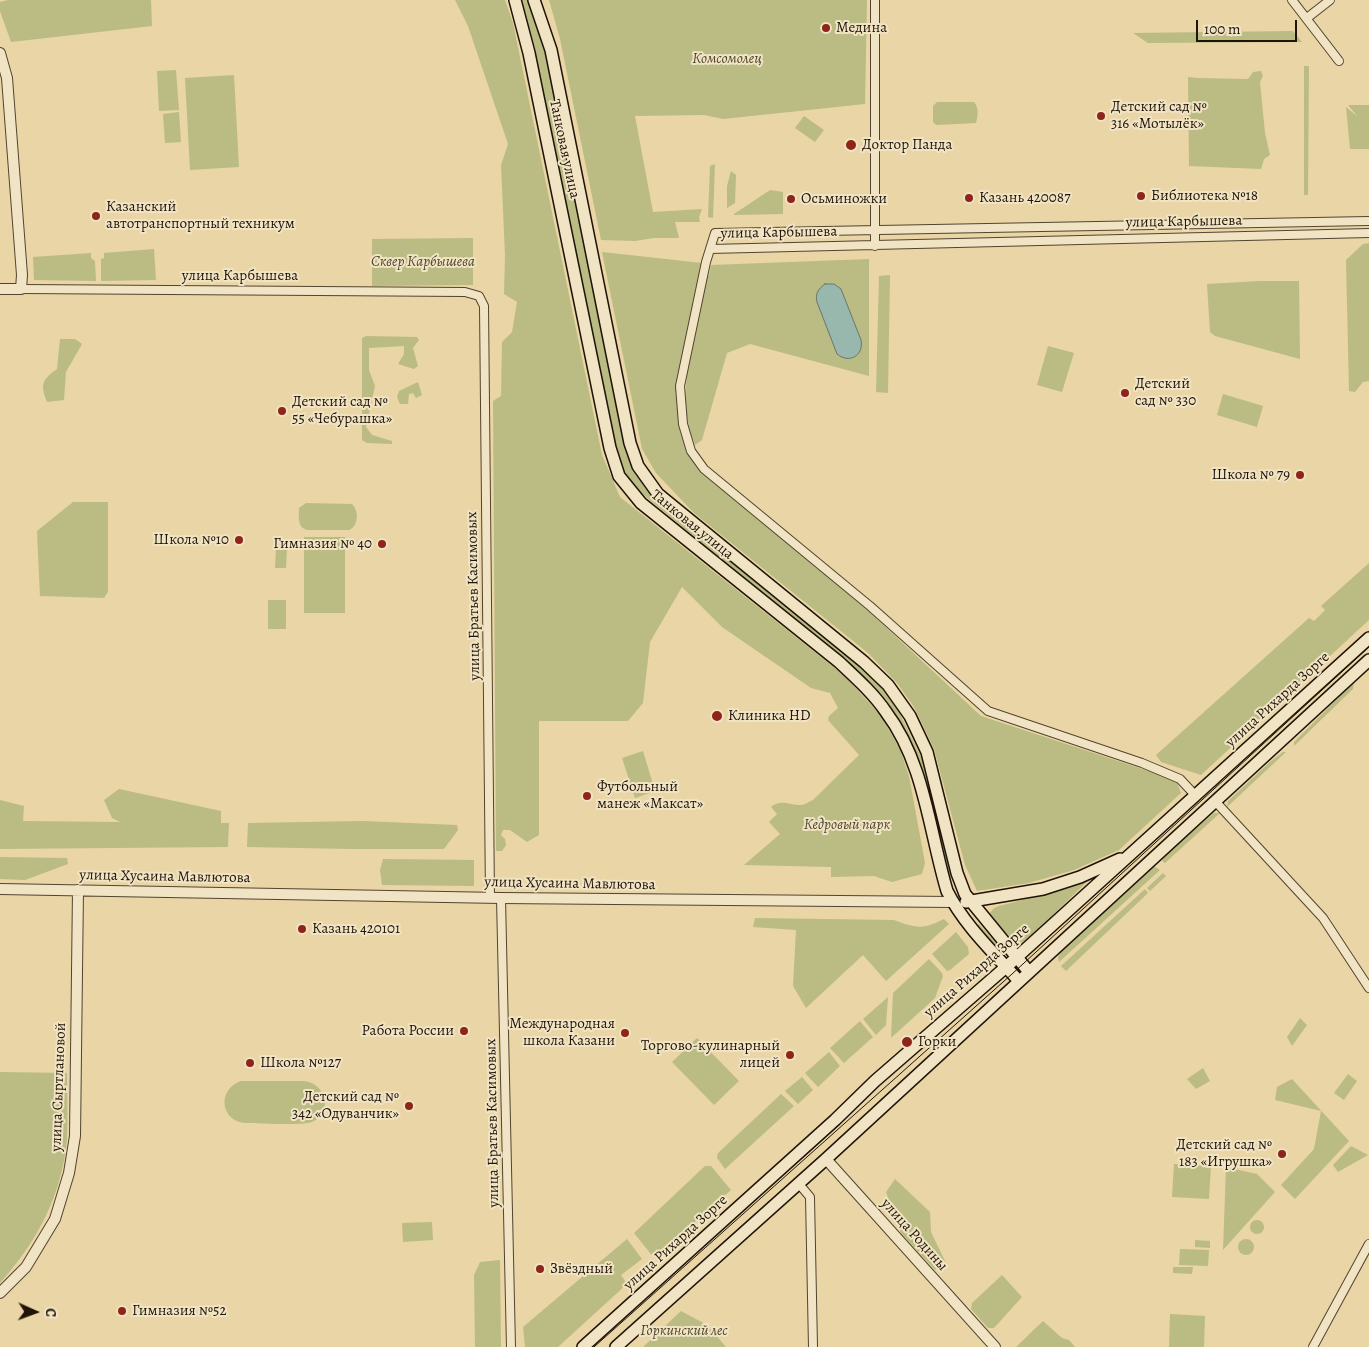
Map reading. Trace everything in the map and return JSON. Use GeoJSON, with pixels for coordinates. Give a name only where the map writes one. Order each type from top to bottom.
{"type":"FeatureCollection","features":[{"type":"Feature","properties":{"kind":"main road","name":"Танковая улица"},"geometry":{"type":"LineString","coordinates":[[515,0],[531,63],[610,448],[619,476],[641,503],[839,662],[866,687],[887,712],[907,747],[918,776],[942,876],[953,902],[1019,981]]}},
{"type":"Feature","properties":{"kind":"main road","name":"Танковая улица"},"geometry":{"type":"LineString","coordinates":[[534,0],[551,50],[630,443],[638,466],[658,494],[864,662],[888,685],[910,716],[927,752],[958,879],[965,894],[1029,972]]}},
{"type":"Feature","properties":{"kind":"main road","name":"улица Рихарда Зорге"},"geometry":{"type":"LineString","coordinates":[[582,1347],[812,1142],[875,1081],[1006,967],[1369,638]]}},
{"type":"Feature","properties":{"kind":"main road"},"geometry":{"type":"LineString","coordinates":[[616,1347],[826,1159],[1369,660]]}},
{"type":"Feature","properties":{"kind":"main road","name":"улица Хусаина Мавлютова"},"geometry":{"type":"LineString","coordinates":[[953,902],[970,902],[1043,889],[1080,877],[1131,854]]}},
{"type":"Feature","properties":{"kind":"main road","name":"улица Родины"},"geometry":{"type":"LineString","coordinates":[[812,1142],[826,1159]]}},
{"type":"Feature","properties":{"kind":"street"},"geometry":{"type":"LineString","coordinates":[[875,0],[875,246]]}},
{"type":"Feature","properties":{"kind":"street"},"geometry":{"type":"LineString","coordinates":[[1292,0],[1338,61]]}},
{"type":"Feature","properties":{"kind":"street"},"geometry":{"type":"LineString","coordinates":[[1306,18],[1330,0]]}},
{"type":"Feature","properties":{"kind":"street"},"geometry":{"type":"LineString","coordinates":[[0,53],[7,78],[22,275],[21,290]]}},
{"type":"Feature","properties":{"kind":"street","name":"улица Карбышева"},"geometry":{"type":"LineString","coordinates":[[1369,222],[715,233],[710,249],[1369,233]]}},
{"type":"Feature","properties":{"kind":"street"},"geometry":{"type":"LineString","coordinates":[[710,249],[680,386],[683,424],[691,451],[704,469],[870,606],[988,711],[1142,763],[1180,779],[1195,795]]}},
{"type":"Feature","properties":{"kind":"street","name":"улица Карбышева"},"geometry":{"type":"LineString","coordinates":[[0,290],[466,292],[479,296]]}},
{"type":"Feature","properties":{"kind":"street","name":"улица Братьев Касимовых"},"geometry":{"type":"LineString","coordinates":[[479,296],[482,301],[484,316],[490,898]]}},
{"type":"Feature","properties":{"kind":"street"},"geometry":{"type":"LineString","coordinates":[[1215,801],[1323,918],[1369,988]]}},
{"type":"Feature","properties":{"kind":"street","name":"улица Хусаина Мавлютова"},"geometry":{"type":"LineString","coordinates":[[0,889],[490,898],[953,902]]}},
{"type":"Feature","properties":{"kind":"street","name":"улица Сыртлановой"},"geometry":{"type":"LineString","coordinates":[[0,1294],[26,1267],[55,1219],[69,1173],[74,1136],[78,890]]}},
{"type":"Feature","properties":{"kind":"street","name":"улица Братьев Касимовых"},"geometry":{"type":"LineString","coordinates":[[501,898],[511,1347]]}},
{"type":"Feature","properties":{"kind":"street","name":"улица Родины"},"geometry":{"type":"LineString","coordinates":[[826,1159],[995,1347]]}},
{"type":"Feature","properties":{"kind":"street"},"geometry":{"type":"LineString","coordinates":[[798,1184],[810,1197],[813,1347]]}},
{"type":"Feature","properties":{"kind":"street"},"geometry":{"type":"LineString","coordinates":[[1312,1347],[1369,1244]]}},
{"type":"Feature","properties":{"kind":"green space"},"geometry":{"type":"Polygon","coordinates":[[[8,0],[151,0],[152,26],[11,42],[0,11],[0,2],[8,0]]]}},
{"type":"Feature","properties":{"kind":"green space","name":"Кедровый парк"},"geometry":{"type":"Polygon","coordinates":[[[455,0],[505,0],[513,23],[602,455],[620,497],[846,677],[881,716],[900,749],[909,776],[925,863],[922,874],[892,882],[874,876],[831,877],[831,867],[744,865],[780,834],[769,822],[777,814],[771,807],[779,803],[801,805],[813,800],[859,755],[828,720],[829,716],[838,708],[830,693],[811,688],[722,627],[682,587],[650,642],[643,703],[628,721],[539,721],[539,835],[527,842],[510,830],[503,830],[501,835],[505,839],[506,845],[502,851],[496,851],[493,401],[501,396],[502,342],[512,332],[517,302],[504,294],[505,255],[501,165],[508,144],[468,26],[455,0]]]}},
{"type":"Feature","properties":{"kind":"green space"},"geometry":{"type":"Polygon","coordinates":[[[519,0],[528,0],[546,53],[635,469],[654,497],[863,669],[880,686],[899,712],[924,763],[952,876],[950,883],[947,878],[922,772],[906,732],[888,702],[860,673],[651,501],[632,483],[624,471],[615,446],[519,0]]]}},
{"type":"Feature","properties":{"kind":"green space","name":"Комсомолец"},"geometry":{"type":"Polygon","coordinates":[[[549,0],[867,0],[865,104],[723,119],[704,115],[635,116],[653,212],[702,209],[699,217],[700,222],[675,222],[679,238],[654,238],[635,241],[601,240],[560,39],[549,0]]]}},
{"type":"Feature","properties":{"kind":"green space"},"geometry":{"type":"Polygon","coordinates":[[[1293,31],[1302,42],[1148,43],[1133,33],[1293,31]]]}},
{"type":"Feature","properties":{"kind":"green space"},"geometry":{"type":"Polygon","coordinates":[[[1304,66],[1309,66],[1308,195],[1304,195],[1304,66]]]}},
{"type":"Feature","properties":{"kind":"green space"},"geometry":{"type":"Polygon","coordinates":[[[176,70],[179,110],[159,111],[157,71],[176,70]]]}},
{"type":"Feature","properties":{"kind":"green space"},"geometry":{"type":"Polygon","coordinates":[[[1261,71],[1263,76],[1260,82],[1265,133],[1270,155],[1264,159],[1261,169],[1189,166],[1188,77],[1248,79],[1253,72],[1261,71]]]}},
{"type":"Feature","properties":{"kind":"green space"},"geometry":{"type":"Polygon","coordinates":[[[234,75],[239,167],[190,170],[185,78],[234,75]]]}},
{"type":"Feature","properties":{"kind":"green space"},"geometry":{"type":"Polygon","coordinates":[[[937,102],[974,102],[978,112],[976,123],[936,125],[933,122],[933,106],[937,102]]]}},
{"type":"Feature","properties":{"kind":"green space"},"geometry":{"type":"Polygon","coordinates":[[[1348,105],[1369,105],[1369,149],[1350,149],[1346,107],[1358,117],[1348,105]]]}},
{"type":"Feature","properties":{"kind":"green space"},"geometry":{"type":"Polygon","coordinates":[[[179,112],[181,142],[165,143],[163,114],[179,112]]]}},
{"type":"Feature","properties":{"kind":"green space"},"geometry":{"type":"Polygon","coordinates":[[[804,116],[824,130],[815,142],[795,128],[804,116]]]}},
{"type":"Feature","properties":{"kind":"green space"},"geometry":{"type":"Polygon","coordinates":[[[715,164],[713,218],[708,217],[710,166],[715,164]]]}},
{"type":"Feature","properties":{"kind":"green space"},"geometry":{"type":"Polygon","coordinates":[[[731,171],[736,175],[735,203],[727,208],[727,186],[731,171]]]}},
{"type":"Feature","properties":{"kind":"green space"},"geometry":{"type":"Polygon","coordinates":[[[770,190],[783,192],[783,214],[734,215],[734,214],[770,190]]]}},
{"type":"Feature","properties":{"kind":"green space","name":"Сквер Карбышева"},"geometry":{"type":"Polygon","coordinates":[[[473,238],[473,285],[372,286],[372,239],[473,238]]]}},
{"type":"Feature","properties":{"kind":"green space"},"geometry":{"type":"Polygon","coordinates":[[[1369,243],[1369,381],[1363,382],[1355,392],[1349,391],[1346,260],[1363,244],[1369,243]]]}},
{"type":"Feature","properties":{"kind":"green space"},"geometry":{"type":"Polygon","coordinates":[[[154,249],[156,280],[101,281],[101,259],[104,258],[104,253],[154,249]]]}},
{"type":"Feature","properties":{"kind":"green space"},"geometry":{"type":"Polygon","coordinates":[[[602,252],[702,263],[677,385],[679,425],[687,451],[702,471],[863,606],[981,716],[1176,780],[1181,793],[1119,850],[1074,870],[1029,883],[977,891],[965,865],[934,749],[914,707],[897,683],[868,653],[694,513],[656,473],[642,449],[602,252]]]}},
{"type":"Feature","properties":{"kind":"green space"},"geometry":{"type":"Polygon","coordinates":[[[91,253],[91,258],[95,261],[96,281],[34,280],[33,257],[91,253]]]}},
{"type":"Feature","properties":{"kind":"green space"},"geometry":{"type":"Polygon","coordinates":[[[869,259],[869,376],[750,344],[727,353],[702,440],[695,445],[686,405],[686,383],[693,339],[711,265],[869,259]]]}},
{"type":"Feature","properties":{"kind":"green space"},"geometry":{"type":"Polygon","coordinates":[[[890,275],[888,393],[876,392],[879,276],[890,275]]]}},
{"type":"Feature","properties":{"kind":"green space"},"geometry":{"type":"Polygon","coordinates":[[[1299,281],[1300,359],[1215,336],[1210,332],[1207,284],[1299,281]]]}},
{"type":"Feature","properties":{"kind":"green space"},"geometry":{"type":"Polygon","coordinates":[[[366,336],[417,337],[419,340],[413,348],[418,366],[414,369],[398,364],[404,354],[404,346],[369,348],[369,370],[375,386],[366,427],[372,435],[392,441],[392,444],[367,443],[362,440],[362,338],[366,336]]]}},
{"type":"Feature","properties":{"kind":"green space"},"geometry":{"type":"Polygon","coordinates":[[[60,339],[75,339],[82,344],[66,372],[64,400],[47,402],[43,387],[48,376],[57,369],[60,339]]]}},
{"type":"Feature","properties":{"kind":"green space"},"geometry":{"type":"Polygon","coordinates":[[[1048,346],[1074,353],[1062,392],[1037,385],[1048,346]]]}},
{"type":"Feature","properties":{"kind":"green space"},"geometry":{"type":"Polygon","coordinates":[[[418,382],[422,395],[416,398],[413,393],[409,394],[408,404],[400,404],[397,397],[399,391],[418,382]]]}},
{"type":"Feature","properties":{"kind":"green space"},"geometry":{"type":"Polygon","coordinates":[[[1223,394],[1263,406],[1257,427],[1217,415],[1223,394]]]}},
{"type":"Feature","properties":{"kind":"green space"},"geometry":{"type":"Polygon","coordinates":[[[73,502],[108,502],[108,592],[104,598],[40,596],[37,531],[73,502]]]}},
{"type":"Feature","properties":{"kind":"green space"},"geometry":{"type":"Polygon","coordinates":[[[306,503],[352,504],[357,514],[355,525],[349,530],[304,529],[300,524],[299,508],[306,503]]]}},
{"type":"Feature","properties":{"kind":"green space"},"geometry":{"type":"Polygon","coordinates":[[[304,537],[345,537],[345,613],[304,613],[304,537]]]}},
{"type":"Feature","properties":{"kind":"green space"},"geometry":{"type":"Polygon","coordinates":[[[276,546],[287,547],[286,568],[275,568],[276,546]]]}},
{"type":"Feature","properties":{"kind":"green space"},"geometry":{"type":"Polygon","coordinates":[[[1369,563],[1369,620],[1201,775],[1161,762],[1156,755],[1309,618],[1314,621],[1325,610],[1321,606],[1369,563]]]}},
{"type":"Feature","properties":{"kind":"green space"},"geometry":{"type":"Polygon","coordinates":[[[268,600],[286,600],[286,629],[268,629],[268,600]]]}},
{"type":"Feature","properties":{"kind":"green space"},"geometry":{"type":"Polygon","coordinates":[[[1354,682],[1353,689],[1294,746],[1294,742],[1354,682]]]}},
{"type":"Feature","properties":{"kind":"green space"},"geometry":{"type":"Polygon","coordinates":[[[643,751],[655,791],[635,798],[622,758],[643,751]]]}},
{"type":"Feature","properties":{"kind":"green space"},"geometry":{"type":"Polygon","coordinates":[[[1283,752],[1286,752],[1227,807],[1228,801],[1283,752]]]}},
{"type":"Feature","properties":{"kind":"green space"},"geometry":{"type":"Polygon","coordinates":[[[119,789],[221,811],[221,823],[229,823],[228,847],[0,849],[0,800],[24,806],[23,821],[120,822],[112,818],[104,800],[119,789]]]}},
{"type":"Feature","properties":{"kind":"green space"},"geometry":{"type":"Polygon","coordinates":[[[1214,813],[1220,813],[1165,863],[1163,862],[1162,857],[1214,813]]]}},
{"type":"Feature","properties":{"kind":"green space"},"geometry":{"type":"Polygon","coordinates":[[[363,821],[457,825],[458,830],[444,849],[247,847],[248,823],[363,821]]]}},
{"type":"Feature","properties":{"kind":"green space"},"geometry":{"type":"Polygon","coordinates":[[[0,857],[67,858],[68,864],[25,880],[0,879],[0,857]]]}},
{"type":"Feature","properties":{"kind":"green space"},"geometry":{"type":"Polygon","coordinates":[[[383,859],[474,860],[474,886],[382,885],[380,870],[383,859]]]}},
{"type":"Feature","properties":{"kind":"green space"},"geometry":{"type":"Polygon","coordinates":[[[1152,865],[1160,870],[1059,962],[1058,957],[1061,952],[1152,865]]]}},
{"type":"Feature","properties":{"kind":"green space"},"geometry":{"type":"Polygon","coordinates":[[[1163,873],[1166,876],[1150,891],[1147,888],[1163,873]]]}},
{"type":"Feature","properties":{"kind":"green space"},"geometry":{"type":"Polygon","coordinates":[[[1093,876],[1032,935],[1021,943],[1016,944],[989,914],[994,908],[999,906],[1093,876]]]}},
{"type":"Feature","properties":{"kind":"green space"},"geometry":{"type":"Polygon","coordinates":[[[1145,889],[1148,893],[1066,971],[1061,966],[1145,889]]]}},
{"type":"Feature","properties":{"kind":"green space"},"geometry":{"type":"Polygon","coordinates":[[[755,918],[894,920],[919,927],[944,919],[949,924],[886,981],[863,955],[806,1008],[793,986],[796,930],[753,927],[755,918]]]}},
{"type":"Feature","properties":{"kind":"green space"},"geometry":{"type":"Polygon","coordinates":[[[979,924],[1005,953],[1004,954],[977,926],[979,924]]]}},
{"type":"Feature","properties":{"kind":"green space"},"geometry":{"type":"Polygon","coordinates":[[[956,932],[968,947],[969,954],[947,971],[932,954],[956,932]]]}},
{"type":"Feature","properties":{"kind":"green space"},"geometry":{"type":"Polygon","coordinates":[[[929,959],[943,976],[935,998],[891,1038],[893,993],[929,959]]]}},
{"type":"Feature","properties":{"kind":"green space"},"geometry":{"type":"Polygon","coordinates":[[[888,997],[886,1025],[876,1035],[863,1019],[888,997]]]}},
{"type":"Feature","properties":{"kind":"green space"},"geometry":{"type":"Polygon","coordinates":[[[1300,1018],[1307,1025],[1292,1046],[1287,1037],[1300,1018]]]}},
{"type":"Feature","properties":{"kind":"green space"},"geometry":{"type":"Polygon","coordinates":[[[860,1021],[873,1037],[844,1063],[830,1048],[860,1021]]]}},
{"type":"Feature","properties":{"kind":"green space"},"geometry":{"type":"Polygon","coordinates":[[[697,1038],[739,1081],[714,1105],[672,1062],[697,1038]]]}},
{"type":"Feature","properties":{"kind":"green space"},"geometry":{"type":"Polygon","coordinates":[[[829,1052],[840,1066],[818,1087],[805,1073],[829,1052]]]}},
{"type":"Feature","properties":{"kind":"green space"},"geometry":{"type":"Polygon","coordinates":[[[1203,1068],[1210,1081],[1196,1089],[1187,1079],[1203,1068]]]}},
{"type":"Feature","properties":{"kind":"green space"},"geometry":{"type":"Polygon","coordinates":[[[0,1072],[67,1073],[67,1139],[60,1179],[46,1217],[25,1251],[0,1283],[0,1072]]]}},
{"type":"Feature","properties":{"kind":"green space"},"geometry":{"type":"Polygon","coordinates":[[[1348,1074],[1357,1081],[1344,1100],[1334,1093],[1348,1074]]]}},
{"type":"Feature","properties":{"kind":"green space"},"geometry":{"type":"Polygon","coordinates":[[[802,1077],[813,1090],[798,1104],[785,1091],[802,1077]]]}},
{"type":"Feature","properties":{"kind":"green space"},"geometry":{"type":"Polygon","coordinates":[[[1292,1079],[1349,1141],[1295,1199],[1281,1185],[1314,1149],[1321,1111],[1275,1100],[1277,1087],[1292,1079]]]}},
{"type":"Feature","properties":{"kind":"green space"},"geometry":{"type":"Polygon","coordinates":[[[241,1081],[304,1081],[312,1083],[322,1092],[325,1106],[323,1112],[319,1118],[306,1123],[245,1123],[237,1121],[230,1117],[226,1111],[225,1097],[233,1085],[241,1081]]]}},
{"type":"Feature","properties":{"kind":"green space"},"geometry":{"type":"Polygon","coordinates":[[[781,1094],[794,1106],[725,1169],[717,1158],[718,1153],[781,1094]]]}},
{"type":"Feature","properties":{"kind":"green space"},"geometry":{"type":"Polygon","coordinates":[[[1351,1146],[1368,1155],[1338,1172],[1333,1165],[1351,1146]]]}},
{"type":"Feature","properties":{"kind":"green space"},"geometry":{"type":"Polygon","coordinates":[[[1174,1164],[1211,1166],[1209,1199],[1172,1197],[1174,1164]]]}},
{"type":"Feature","properties":{"kind":"green space"},"geometry":{"type":"Polygon","coordinates":[[[705,1166],[711,1166],[731,1190],[654,1258],[634,1233],[705,1166]]]}},
{"type":"Feature","properties":{"kind":"green space"},"geometry":{"type":"Polygon","coordinates":[[[1226,1167],[1257,1174],[1275,1192],[1223,1250],[1226,1167]]]}},
{"type":"Feature","properties":{"kind":"green space"},"geometry":{"type":"Polygon","coordinates":[[[895,1179],[930,1212],[931,1232],[945,1261],[935,1270],[901,1233],[886,1192],[895,1179]]]}},
{"type":"Feature","properties":{"kind":"green space"},"geometry":{"type":"Polygon","coordinates":[[[1254,1220],[1260,1220],[1264,1227],[1260,1234],[1254,1234],[1250,1230],[1250,1224],[1254,1220]]]}},
{"type":"Feature","properties":{"kind":"green space"},"geometry":{"type":"Polygon","coordinates":[[[432,1222],[433,1240],[403,1242],[402,1223],[432,1222]]]}},
{"type":"Feature","properties":{"kind":"green space"},"geometry":{"type":"Polygon","coordinates":[[[627,1239],[642,1259],[621,1275],[627,1284],[558,1347],[525,1347],[523,1327],[627,1239]]]}},
{"type":"Feature","properties":{"kind":"green space"},"geometry":{"type":"Polygon","coordinates":[[[1246,1239],[1252,1241],[1254,1247],[1252,1253],[1246,1255],[1240,1253],[1238,1247],[1240,1241],[1246,1239]]]}},
{"type":"Feature","properties":{"kind":"green space"},"geometry":{"type":"Polygon","coordinates":[[[1195,1240],[1210,1241],[1210,1248],[1195,1247],[1195,1240]]]}},
{"type":"Feature","properties":{"kind":"green space"},"geometry":{"type":"Polygon","coordinates":[[[1180,1249],[1209,1250],[1208,1266],[1179,1265],[1180,1249]]]}},
{"type":"Feature","properties":{"kind":"green space"},"geometry":{"type":"Polygon","coordinates":[[[500,1260],[501,1347],[475,1347],[474,1275],[480,1262],[500,1260]]]}},
{"type":"Feature","properties":{"kind":"green space"},"geometry":{"type":"Polygon","coordinates":[[[1173,1267],[1193,1267],[1192,1274],[1173,1273],[1173,1267]]]}},
{"type":"Feature","properties":{"kind":"green space"},"geometry":{"type":"Polygon","coordinates":[[[1002,1275],[1022,1297],[994,1328],[988,1328],[971,1309],[972,1303],[1002,1275]]]}},
{"type":"Feature","properties":{"kind":"green space","name":"Горкинский лес"},"geometry":{"type":"Polygon","coordinates":[[[681,1311],[707,1325],[726,1347],[643,1347],[681,1311]]]}},
{"type":"Feature","properties":{"kind":"green space"},"geometry":{"type":"Polygon","coordinates":[[[1170,1314],[1205,1316],[1204,1347],[1169,1347],[1170,1314]]]}},
{"type":"Feature","properties":{"kind":"green space"},"geometry":{"type":"Polygon","coordinates":[[[1043,1321],[1062,1338],[1069,1340],[1075,1347],[1016,1347],[1043,1321]]]}},
{"type":"Feature","properties":{"kind":"water"},"geometry":{"type":"Polygon","coordinates":[[[825,284],[834,284],[841,289],[861,340],[860,350],[855,357],[846,358],[837,354],[816,299],[818,292],[825,284]]]}},
{"type":"Feature","properties":{"kind":"tram line"},"geometry":{"type":"LineString","coordinates":[[594,1347],[1012,974],[1369,647]]}},
{"type":"Feature","properties":{"kind":"place","name":"Медина"},"geometry":{"type":"Point","coordinates":[826,28]}},
{"type":"Feature","properties":{"kind":"place","name":"Детский сад № 316 «Мотылёк»"},"geometry":{"type":"Point","coordinates":[1101,116]}},
{"type":"Feature","properties":{"kind":"place","name":"Доктор Панда"},"geometry":{"type":"Point","coordinates":[851,145]}},
{"type":"Feature","properties":{"kind":"place","name":"Библиотека №18"},"geometry":{"type":"Point","coordinates":[1141,196]}},
{"type":"Feature","properties":{"kind":"place","name":"Казань 420087"},"geometry":{"type":"Point","coordinates":[969,198]}},
{"type":"Feature","properties":{"kind":"place","name":"Осьминожки"},"geometry":{"type":"Point","coordinates":[791,199]}},
{"type":"Feature","properties":{"kind":"place","name":"Казанский автотранспортный техникум"},"geometry":{"type":"Point","coordinates":[96,216]}},
{"type":"Feature","properties":{"kind":"place","name":"Детский сад № 330"},"geometry":{"type":"Point","coordinates":[1125,393]}},
{"type":"Feature","properties":{"kind":"place","name":"Детский сад № 55 «Чебурашка»"},"geometry":{"type":"Point","coordinates":[282,411]}},
{"type":"Feature","properties":{"kind":"place","name":"Школа № 79"},"geometry":{"type":"Point","coordinates":[1300,475]}},
{"type":"Feature","properties":{"kind":"place","name":"Школа №10"},"geometry":{"type":"Point","coordinates":[239,540]}},
{"type":"Feature","properties":{"kind":"place","name":"Гимназия № 40"},"geometry":{"type":"Point","coordinates":[382,544]}},
{"type":"Feature","properties":{"kind":"place","name":"Клиника HD"},"geometry":{"type":"Point","coordinates":[717,716]}},
{"type":"Feature","properties":{"kind":"place","name":"Футбольный манеж «Максат»"},"geometry":{"type":"Point","coordinates":[587,796]}},
{"type":"Feature","properties":{"kind":"place","name":"Казань 420101"},"geometry":{"type":"Point","coordinates":[302,929]}},
{"type":"Feature","properties":{"kind":"place","name":"Работа России"},"geometry":{"type":"Point","coordinates":[464,1031]}},
{"type":"Feature","properties":{"kind":"place","name":"Международная школа Казани"},"geometry":{"type":"Point","coordinates":[625,1033]}},
{"type":"Feature","properties":{"kind":"place","name":"Горки"},"geometry":{"type":"Point","coordinates":[907,1042]}},
{"type":"Feature","properties":{"kind":"place","name":"Торгово-кулинарный лицей"},"geometry":{"type":"Point","coordinates":[790,1055]}},
{"type":"Feature","properties":{"kind":"place","name":"Школа №127"},"geometry":{"type":"Point","coordinates":[250,1063]}},
{"type":"Feature","properties":{"kind":"place","name":"Детский сад № 342 «Одуванчик»"},"geometry":{"type":"Point","coordinates":[409,1106]}},
{"type":"Feature","properties":{"kind":"place","name":"Детский сад № 183 «Игрушка»"},"geometry":{"type":"Point","coordinates":[1282,1154]}},
{"type":"Feature","properties":{"kind":"place","name":"Звёздный"},"geometry":{"type":"Point","coordinates":[540,1269]}},
{"type":"Feature","properties":{"kind":"place","name":"Гимназия №52"},"geometry":{"type":"Point","coordinates":[122,1311]}}]}
